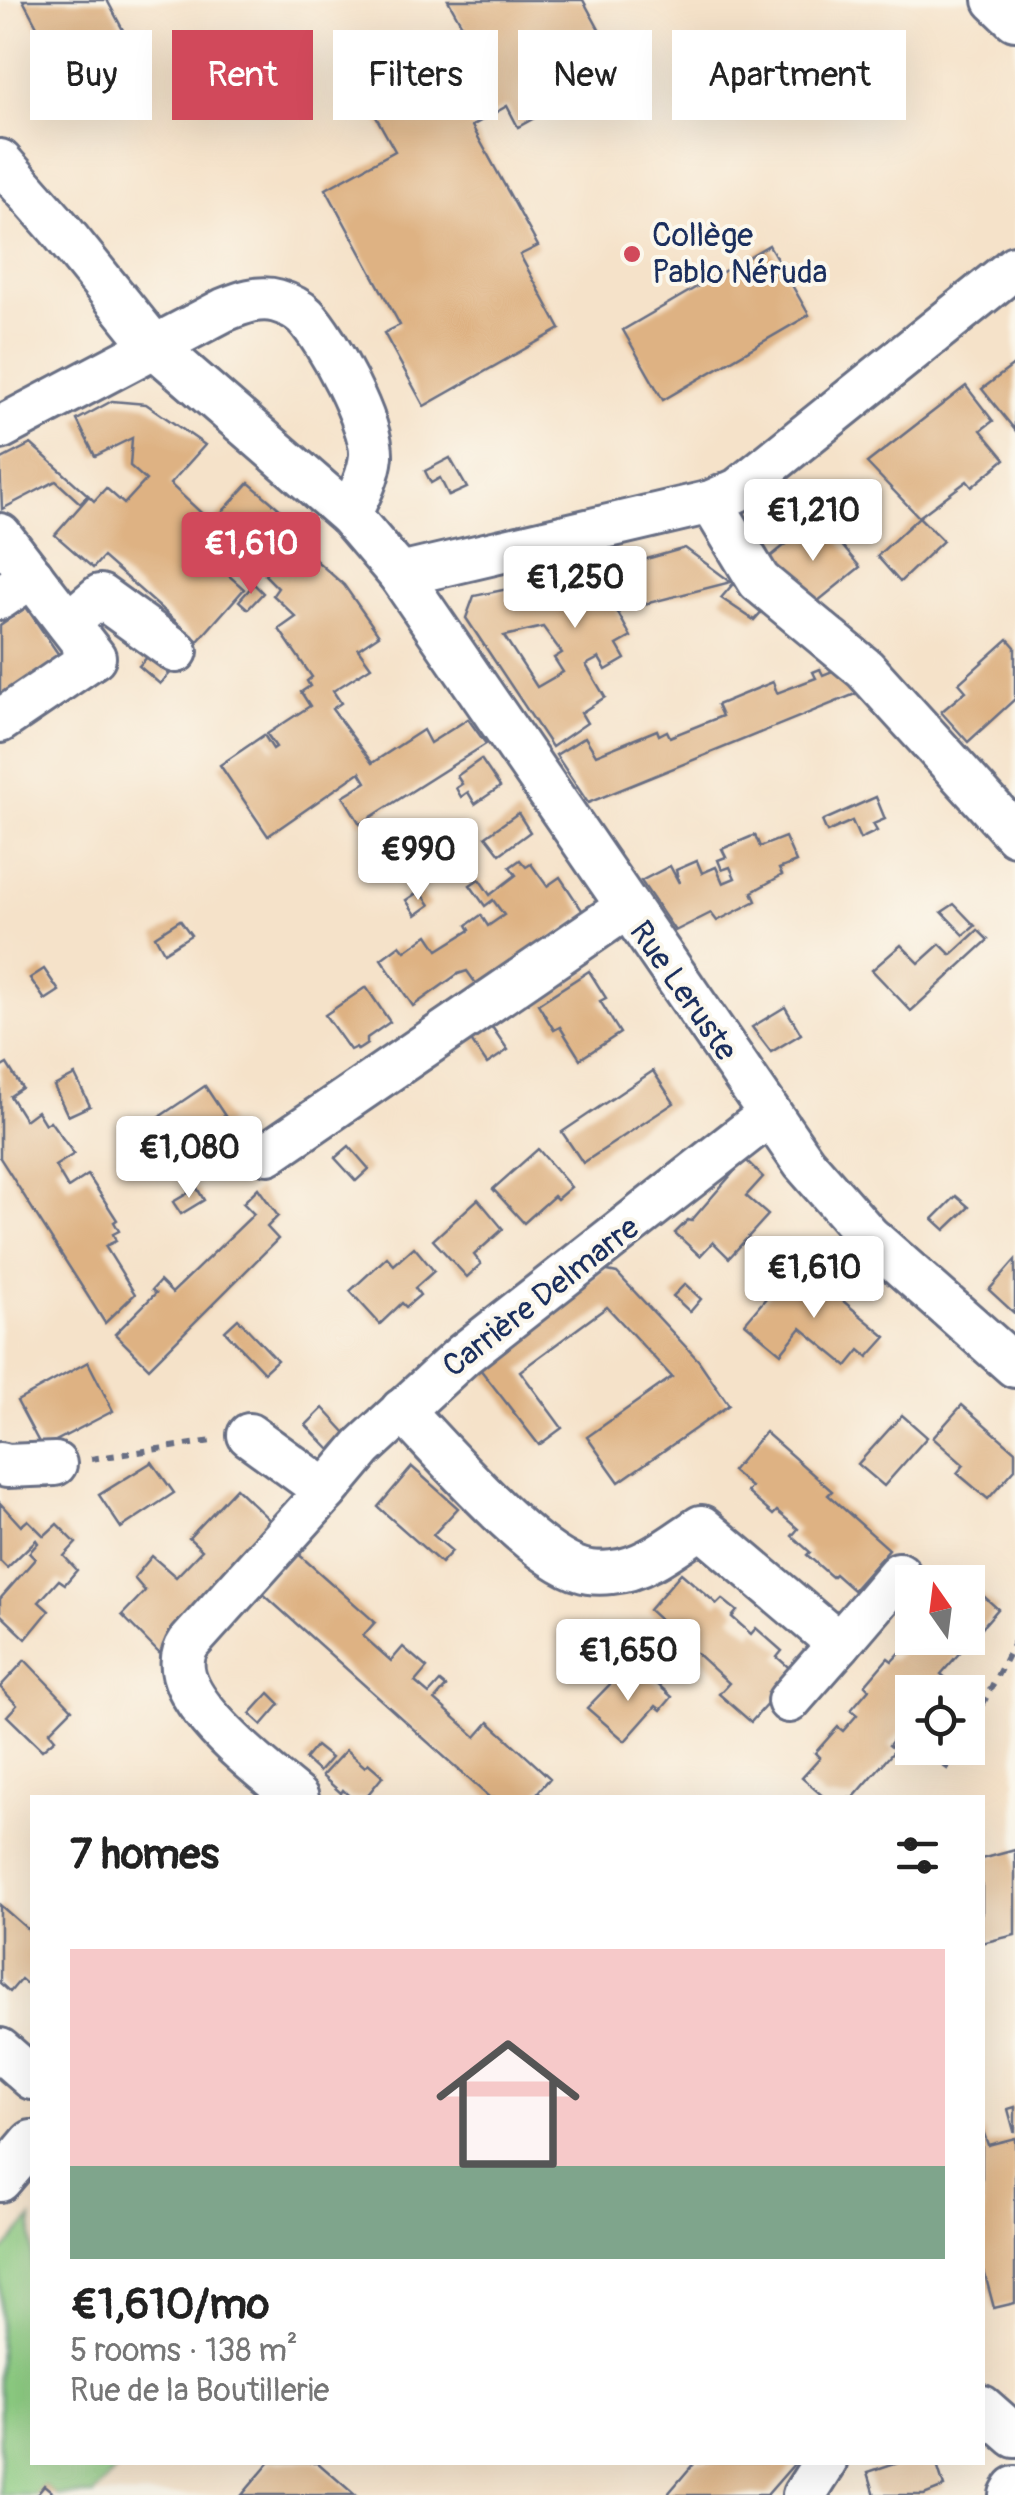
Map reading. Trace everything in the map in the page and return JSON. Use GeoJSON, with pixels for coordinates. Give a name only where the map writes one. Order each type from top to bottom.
{"type":"FeatureCollection","features":[{"type":"Feature","properties":{"kind":"street"},"geometry":{"type":"LineString","coordinates":[[995,0],[1015,19]]}},
{"type":"Feature","properties":{"kind":"street","name":"Rue Leruste"},"geometry":{"type":"LineString","coordinates":[[0,162],[60,228],[154,346],[349,515],[400,575],[804,1164],[869,1237],[1015,1366]]}},
{"type":"Feature","properties":{"kind":"street"},"geometry":{"type":"LineString","coordinates":[[400,575],[710,502],[738,490],[1015,268]]}},
{"type":"Feature","properties":{"kind":"street"},"geometry":{"type":"LineString","coordinates":[[0,428],[249,300],[272,299],[305,316],[367,427],[371,457],[349,515]]}},
{"type":"Feature","properties":{"kind":"street"},"geometry":{"type":"LineString","coordinates":[[710,502],[759,581],[864,669],[1015,834]]}},
{"type":"Feature","properties":{"kind":"street"},"geometry":{"type":"LineString","coordinates":[[0,534],[16,587],[68,623],[94,657],[0,720]]}},
{"type":"Feature","properties":{"kind":"street"},"geometry":{"type":"LineString","coordinates":[[68,623],[100,596],[176,651]]}},
{"type":"Feature","properties":{"kind":"street"},"geometry":{"type":"LineString","coordinates":[[268,1153],[626,908]]}},
{"type":"Feature","properties":{"kind":"street","name":"Carrière Delmarre"},"geometry":{"type":"LineString","coordinates":[[293,1795],[222,1732],[201,1706],[181,1669],[182,1654],[364,1447],[402,1410],[463,1355],[770,1116]]}},
{"type":"Feature","properties":{"kind":"street"},"geometry":{"type":"LineString","coordinates":[[402,1410],[518,1528],[554,1557],[582,1571],[614,1572],[649,1560],[701,1527],[840,1644]]}},
{"type":"Feature","properties":{"kind":"street"},"geometry":{"type":"LineString","coordinates":[[249,1436],[326,1492]]}},
{"type":"Feature","properties":{"kind":"street"},"geometry":{"type":"LineString","coordinates":[[0,1464],[55,1464]]}},
{"type":"Feature","properties":{"kind":"street"},"geometry":{"type":"LineString","coordinates":[[788,1701],[895,1578]]}},
{"type":"Feature","properties":{"kind":"street"},"geometry":{"type":"LineString","coordinates":[[0,2050],[30,2076]]}},
{"type":"Feature","properties":{"kind":"street"},"geometry":{"type":"LineString","coordinates":[[0,2180],[30,2144]]}},
{"type":"Feature","properties":{"kind":"street"},"geometry":{"type":"LineString","coordinates":[[985,2410],[1015,2436]]}},
{"type":"Feature","properties":{"kind":"street"},"geometry":{"type":"LineString","coordinates":[[804,2495],[823,2465]]}},
{"type":"Feature","properties":{"kind":"path"},"geometry":{"type":"LineString","coordinates":[[55,1464],[249,1436]]}},
{"type":"Feature","properties":{"kind":"path"},"geometry":{"type":"LineString","coordinates":[[985,1700],[1015,1641]]}},
{"type":"Feature","properties":{"kind":"path"},"geometry":{"type":"LineString","coordinates":[[945,1769],[947,1765]]}},
{"type":"Feature","properties":{"kind":"green space"},"geometry":{"type":"Polygon","coordinates":[[[30,2220],[30,2465],[120,2465],[94,2495],[56,2495],[44,2485],[36,2495],[0,2495],[0,2255],[30,2220]]]}},
{"type":"Feature","properties":{"kind":"building"},"geometry":{"type":"Polygon","coordinates":[[[23,0],[107,0],[123,30],[39,30],[23,0]]]}},
{"type":"Feature","properties":{"kind":"building"},"geometry":{"type":"Polygon","coordinates":[[[448,0],[583,0],[599,30],[518,30],[518,120],[531,120],[518,127],[507,106],[498,111],[498,30],[465,30],[448,0]]]}},
{"type":"Feature","properties":{"kind":"building"},"geometry":{"type":"Polygon","coordinates":[[[378,120],[482,120],[472,126],[538,246],[520,255],[560,329],[424,406],[384,333],[400,325],[326,189],[395,151],[378,120]]]}},
{"type":"Feature","properties":{"kind":"building"},"geometry":{"type":"Polygon","coordinates":[[[769,245],[809,315],[663,400],[623,330],[769,245]]]}},
{"type":"Feature","properties":{"kind":"building"},"geometry":{"type":"Polygon","coordinates":[[[1015,364],[1015,430],[982,389],[1015,364]]]}},
{"type":"Feature","properties":{"kind":"building"},"geometry":{"type":"Polygon","coordinates":[[[966,386],[993,421],[981,430],[1005,459],[972,487],[967,481],[919,517],[867,463],[966,386]]]}},
{"type":"Feature","properties":{"kind":"building"},"geometry":{"type":"Polygon","coordinates":[[[112,401],[146,404],[205,445],[170,484],[212,523],[249,483],[282,511],[227,574],[244,589],[198,641],[103,557],[93,568],[55,535],[89,496],[94,501],[106,488],[124,504],[146,480],[130,466],[132,438],[95,456],[77,420],[112,401]]]}},
{"type":"Feature","properties":{"kind":"building"},"geometry":{"type":"Polygon","coordinates":[[[31,444],[88,495],[80,503],[56,481],[2,509],[0,460],[31,444]]]}},
{"type":"Feature","properties":{"kind":"building"},"geometry":{"type":"Polygon","coordinates":[[[450,458],[467,488],[449,496],[440,478],[431,483],[425,471],[450,458]]]}},
{"type":"Feature","properties":{"kind":"building"},"geometry":{"type":"Polygon","coordinates":[[[919,517],[943,541],[900,582],[877,556],[919,517]]]}},
{"type":"Feature","properties":{"kind":"building"},"geometry":{"type":"Polygon","coordinates":[[[819,518],[860,567],[807,610],[765,561],[819,518]]]}},
{"type":"Feature","properties":{"kind":"building"},"geometry":{"type":"Polygon","coordinates":[[[295,542],[344,585],[379,635],[358,649],[371,667],[333,691],[341,703],[332,709],[372,763],[423,730],[430,743],[468,719],[486,744],[360,824],[343,796],[366,782],[360,772],[268,836],[220,765],[264,735],[273,749],[276,747],[267,734],[310,706],[301,692],[310,686],[307,681],[312,677],[279,629],[296,617],[273,595],[278,588],[265,575],[295,542]]]}},
{"type":"Feature","properties":{"kind":"building"},"geometry":{"type":"Polygon","coordinates":[[[685,548],[731,582],[617,611],[631,637],[617,645],[625,659],[606,670],[599,658],[586,665],[605,697],[581,713],[587,723],[552,747],[466,618],[474,596],[629,564],[685,548]],[[543,627],[504,636],[537,687],[563,672],[554,658],[562,653],[543,627]]]}},
{"type":"Feature","properties":{"kind":"building"},"geometry":{"type":"Polygon","coordinates":[[[254,584],[263,593],[248,609],[239,601],[254,584]]]}},
{"type":"Feature","properties":{"kind":"building"},"geometry":{"type":"Polygon","coordinates":[[[733,584],[763,610],[754,620],[721,598],[733,584]]]}},
{"type":"Feature","properties":{"kind":"building"},"geometry":{"type":"Polygon","coordinates":[[[26,607],[61,658],[0,701],[0,625],[26,607]]]}},
{"type":"Feature","properties":{"kind":"building"},"geometry":{"type":"Polygon","coordinates":[[[1008,639],[1015,647],[1015,699],[968,742],[941,712],[966,691],[959,683],[1008,639]]]}},
{"type":"Feature","properties":{"kind":"building"},"geometry":{"type":"Polygon","coordinates":[[[152,652],[173,670],[160,684],[139,666],[152,652]]]}},
{"type":"Feature","properties":{"kind":"building"},"geometry":{"type":"Polygon","coordinates":[[[840,668],[865,690],[588,803],[556,755],[585,737],[596,755],[657,730],[659,735],[667,731],[670,737],[722,716],[717,705],[773,682],[777,693],[816,678],[813,672],[820,669],[823,675],[840,668]]]}},
{"type":"Feature","properties":{"kind":"building"},"geometry":{"type":"Polygon","coordinates":[[[481,759],[500,787],[475,804],[468,792],[461,797],[456,788],[462,784],[457,776],[481,759]]]}},
{"type":"Feature","properties":{"kind":"building"},"geometry":{"type":"Polygon","coordinates":[[[876,797],[885,819],[873,824],[877,831],[860,839],[852,821],[827,832],[822,821],[876,797]]]}},
{"type":"Feature","properties":{"kind":"building"},"geometry":{"type":"Polygon","coordinates":[[[518,813],[530,832],[500,854],[486,836],[518,813]]]}},
{"type":"Feature","properties":{"kind":"building"},"geometry":{"type":"Polygon","coordinates":[[[453,825],[469,848],[463,853],[467,860],[450,871],[429,842],[453,825]]]}},
{"type":"Feature","properties":{"kind":"building"},"geometry":{"type":"Polygon","coordinates":[[[755,835],[760,847],[785,837],[796,862],[779,869],[782,875],[752,892],[756,901],[717,921],[711,913],[675,931],[641,881],[670,866],[679,883],[676,870],[697,861],[702,873],[716,867],[723,883],[735,878],[730,867],[722,870],[718,860],[726,857],[722,849],[755,835]]]}},
{"type":"Feature","properties":{"kind":"building"},"geometry":{"type":"Polygon","coordinates":[[[520,860],[526,867],[531,864],[547,886],[560,877],[584,913],[482,992],[467,971],[413,1006],[381,959],[400,945],[405,951],[428,935],[438,950],[470,930],[467,925],[481,915],[488,926],[504,915],[493,900],[485,906],[470,885],[479,879],[490,895],[516,875],[510,867],[520,860]]]}},
{"type":"Feature","properties":{"kind":"building"},"geometry":{"type":"Polygon","coordinates":[[[420,891],[430,905],[416,915],[406,900],[420,891]]]}},
{"type":"Feature","properties":{"kind":"building"},"geometry":{"type":"Polygon","coordinates":[[[954,904],[975,926],[964,935],[942,912],[954,904]]]}},
{"type":"Feature","properties":{"kind":"building"},"geometry":{"type":"Polygon","coordinates":[[[180,920],[191,935],[164,952],[155,936],[180,920]]]}},
{"type":"Feature","properties":{"kind":"building"},"geometry":{"type":"Polygon","coordinates":[[[978,930],[988,940],[911,1011],[872,970],[901,945],[919,963],[940,944],[951,955],[978,930]]]}},
{"type":"Feature","properties":{"kind":"building"},"geometry":{"type":"Polygon","coordinates":[[[44,969],[59,991],[45,1000],[30,978],[44,969]]]}},
{"type":"Feature","properties":{"kind":"building"},"geometry":{"type":"Polygon","coordinates":[[[589,971],[606,998],[600,1001],[620,1033],[580,1059],[560,1027],[554,1030],[538,1004],[589,971]]]}},
{"type":"Feature","properties":{"kind":"building"},"geometry":{"type":"Polygon","coordinates":[[[366,987],[390,1022],[367,1038],[367,1044],[350,1050],[325,1015],[366,987]]]}},
{"type":"Feature","properties":{"kind":"building"},"geometry":{"type":"Polygon","coordinates":[[[785,1007],[801,1034],[771,1052],[752,1027],[785,1007]]]}},
{"type":"Feature","properties":{"kind":"building"},"geometry":{"type":"Polygon","coordinates":[[[490,1024],[508,1050],[487,1064],[468,1036],[490,1024]]]}},
{"type":"Feature","properties":{"kind":"building"},"geometry":{"type":"Polygon","coordinates":[[[7,1064],[22,1088],[10,1096],[25,1120],[37,1111],[45,1124],[50,1121],[74,1154],[55,1166],[68,1188],[88,1175],[117,1220],[114,1222],[119,1231],[113,1234],[116,1241],[105,1246],[135,1294],[105,1323],[0,1158],[0,1068],[7,1064]]]}},
{"type":"Feature","properties":{"kind":"building"},"geometry":{"type":"Polygon","coordinates":[[[653,1071],[674,1103],[583,1163],[562,1132],[653,1071]]]}},
{"type":"Feature","properties":{"kind":"building"},"geometry":{"type":"Polygon","coordinates":[[[75,1075],[90,1106],[68,1116],[54,1086],[75,1075]]]}},
{"type":"Feature","properties":{"kind":"building"},"geometry":{"type":"Polygon","coordinates":[[[205,1086],[229,1122],[176,1156],[153,1121],[205,1086]]]}},
{"type":"Feature","properties":{"kind":"building"},"geometry":{"type":"Polygon","coordinates":[[[349,1146],[369,1169],[356,1181],[335,1158],[349,1146]]]}},
{"type":"Feature","properties":{"kind":"building"},"geometry":{"type":"Polygon","coordinates":[[[538,1149],[571,1187],[557,1199],[554,1196],[524,1223],[493,1189],[538,1149]]]}},
{"type":"Feature","properties":{"kind":"building"},"geometry":{"type":"Polygon","coordinates":[[[745,1159],[763,1177],[746,1196],[768,1215],[729,1258],[713,1242],[700,1256],[675,1233],[691,1221],[745,1159]]]}},
{"type":"Feature","properties":{"kind":"building"},"geometry":{"type":"Polygon","coordinates":[[[197,1188],[204,1200],[181,1214],[173,1202],[197,1188]]]}},
{"type":"Feature","properties":{"kind":"building"},"geometry":{"type":"Polygon","coordinates":[[[258,1188],[278,1216],[267,1227],[278,1239],[149,1368],[115,1334],[156,1293],[152,1290],[160,1281],[172,1293],[254,1214],[243,1203],[258,1188]]]}},
{"type":"Feature","properties":{"kind":"building"},"geometry":{"type":"Polygon","coordinates":[[[956,1196],[969,1207],[945,1230],[933,1219],[956,1196]]]}},
{"type":"Feature","properties":{"kind":"building"},"geometry":{"type":"Polygon","coordinates":[[[478,1199],[503,1229],[474,1255],[481,1264],[467,1277],[433,1240],[478,1199]]]}},
{"type":"Feature","properties":{"kind":"building"},"geometry":{"type":"Polygon","coordinates":[[[414,1247],[434,1271],[415,1288],[420,1295],[406,1307],[402,1303],[380,1324],[350,1291],[387,1257],[394,1265],[414,1247]]]}},
{"type":"Feature","properties":{"kind":"building"},"geometry":{"type":"Polygon","coordinates":[[[1015,1260],[1015,1314],[989,1290],[1015,1260]]]}},
{"type":"Feature","properties":{"kind":"building"},"geometry":{"type":"Polygon","coordinates":[[[603,1270],[617,1273],[699,1361],[729,1405],[619,1482],[587,1437],[672,1377],[607,1307],[520,1371],[562,1428],[539,1445],[480,1369],[603,1270]]]}},
{"type":"Feature","properties":{"kind":"building"},"geometry":{"type":"Polygon","coordinates":[[[788,1272],[815,1295],[824,1285],[886,1337],[868,1357],[860,1350],[847,1366],[801,1328],[781,1353],[745,1323],[788,1272]]]}},
{"type":"Feature","properties":{"kind":"building"},"geometry":{"type":"Polygon","coordinates":[[[685,1284],[701,1299],[690,1312],[673,1296],[685,1284]]]}},
{"type":"Feature","properties":{"kind":"building"},"geometry":{"type":"Polygon","coordinates":[[[238,1319],[277,1360],[264,1372],[225,1331],[238,1319]]]}},
{"type":"Feature","properties":{"kind":"building"},"geometry":{"type":"Polygon","coordinates":[[[88,1362],[113,1411],[42,1448],[17,1401],[88,1362]]]}},
{"type":"Feature","properties":{"kind":"building"},"geometry":{"type":"Polygon","coordinates":[[[962,1405],[1015,1451],[1015,1469],[988,1499],[957,1473],[964,1465],[933,1438],[962,1405]]]}},
{"type":"Feature","properties":{"kind":"building"},"geometry":{"type":"Polygon","coordinates":[[[323,1408],[346,1433],[330,1450],[306,1425],[323,1408]]]}},
{"type":"Feature","properties":{"kind":"building"},"geometry":{"type":"Polygon","coordinates":[[[902,1415],[927,1437],[884,1486],[858,1464],[902,1415]]]}},
{"type":"Feature","properties":{"kind":"building"},"geometry":{"type":"Polygon","coordinates":[[[765,1432],[832,1491],[828,1495],[889,1549],[853,1590],[807,1555],[810,1552],[792,1536],[798,1529],[777,1511],[773,1515],[747,1492],[751,1487],[732,1471],[765,1432]]]}},
{"type":"Feature","properties":{"kind":"building"},"geometry":{"type":"Polygon","coordinates":[[[152,1462],[174,1493],[121,1528],[99,1495],[152,1462]]]}},
{"type":"Feature","properties":{"kind":"building"},"geometry":{"type":"Polygon","coordinates":[[[412,1467],[458,1508],[433,1535],[452,1551],[441,1563],[378,1507],[412,1467]]]}},
{"type":"Feature","properties":{"kind":"building"},"geometry":{"type":"Polygon","coordinates":[[[236,1488],[276,1526],[159,1653],[122,1615],[145,1591],[134,1578],[152,1556],[176,1577],[202,1550],[189,1538],[236,1488]]]}},
{"type":"Feature","properties":{"kind":"building"},"geometry":{"type":"Polygon","coordinates":[[[0,1503],[21,1526],[28,1520],[44,1536],[57,1524],[76,1543],[64,1556],[77,1570],[65,1584],[59,1580],[39,1602],[49,1611],[26,1639],[0,1614],[0,1599],[35,1559],[29,1553],[38,1543],[36,1540],[7,1568],[0,1561],[0,1503]]]}},
{"type":"Feature","properties":{"kind":"building"},"geometry":{"type":"Polygon","coordinates":[[[295,1551],[375,1622],[363,1636],[391,1661],[403,1647],[427,1668],[415,1682],[429,1694],[440,1682],[446,1687],[435,1700],[476,1737],[489,1722],[550,1778],[538,1792],[541,1795],[487,1795],[261,1592],[295,1551]]]}},
{"type":"Feature","properties":{"kind":"building"},"geometry":{"type":"Polygon","coordinates":[[[681,1573],[717,1604],[722,1599],[737,1611],[732,1617],[751,1634],[756,1628],[782,1651],[777,1657],[795,1673],[751,1722],[719,1694],[729,1683],[649,1610],[681,1573]]]}},
{"type":"Feature","properties":{"kind":"building"},"geometry":{"type":"Polygon","coordinates":[[[985,1597],[998,1609],[985,1624],[985,1597]]]}},
{"type":"Feature","properties":{"kind":"building"},"geometry":{"type":"Polygon","coordinates":[[[898,1655],[958,1655],[942,1675],[895,1675],[895,1738],[889,1745],[895,1750],[856,1795],[822,1795],[802,1778],[820,1758],[815,1753],[838,1727],[843,1731],[857,1715],[851,1710],[869,1689],[865,1685],[888,1658],[892,1661],[898,1655]]]}},
{"type":"Feature","properties":{"kind":"building"},"geometry":{"type":"Polygon","coordinates":[[[25,1660],[72,1709],[49,1732],[55,1739],[42,1750],[7,1716],[17,1705],[0,1687],[25,1660]]]}},
{"type":"Feature","properties":{"kind":"building"},"geometry":{"type":"Polygon","coordinates":[[[620,1674],[635,1687],[646,1674],[672,1697],[661,1710],[656,1706],[625,1741],[587,1708],[620,1674]]]}},
{"type":"Feature","properties":{"kind":"building"},"geometry":{"type":"Polygon","coordinates":[[[269,1693],[280,1704],[262,1725],[250,1714],[269,1693]]]}},
{"type":"Feature","properties":{"kind":"building"},"geometry":{"type":"Polygon","coordinates":[[[316,1746],[331,1758],[319,1772],[305,1759],[316,1746]]]}},
{"type":"Feature","properties":{"kind":"building"},"geometry":{"type":"Polygon","coordinates":[[[346,1750],[383,1776],[367,1795],[348,1795],[322,1776],[346,1750]]]}},
{"type":"Feature","properties":{"kind":"building"},"geometry":{"type":"Polygon","coordinates":[[[1015,1850],[1015,1935],[985,1942],[985,1858],[1015,1850]]]}},
{"type":"Feature","properties":{"kind":"building"},"geometry":{"type":"Polygon","coordinates":[[[0,1905],[30,1931],[30,1987],[21,1979],[10,1992],[0,1983],[0,1905]]]}},
{"type":"Feature","properties":{"kind":"building"},"geometry":{"type":"Polygon","coordinates":[[[1015,2107],[1015,2131],[1014,2131],[1008,2109],[1015,2107]]]}},
{"type":"Feature","properties":{"kind":"building"},"geometry":{"type":"Polygon","coordinates":[[[985,2136],[988,2145],[1015,2138],[1015,2303],[994,2308],[985,2274],[985,2136]]]}},
{"type":"Feature","properties":{"kind":"building"},"geometry":{"type":"Polygon","coordinates":[[[267,2465],[320,2465],[355,2495],[242,2495],[267,2465]]]}},
{"type":"Feature","properties":{"kind":"building"},"geometry":{"type":"Polygon","coordinates":[[[692,2465],[793,2465],[767,2495],[667,2495],[692,2465]]]}},
{"type":"Feature","properties":{"kind":"building"},"geometry":{"type":"Polygon","coordinates":[[[889,2465],[937,2465],[944,2487],[924,2495],[875,2495],[868,2472],[889,2465]]]}},
{"type":"Feature","properties":{"kind":"building"},"geometry":{"type":"Polygon","coordinates":[[[44,2485],[56,2495],[36,2495],[44,2485]]]}},
{"type":"Feature","properties":{"kind":"place","name":"Collège Pablo Néruda"},"geometry":{"type":"Point","coordinates":[632,254]}}]}
